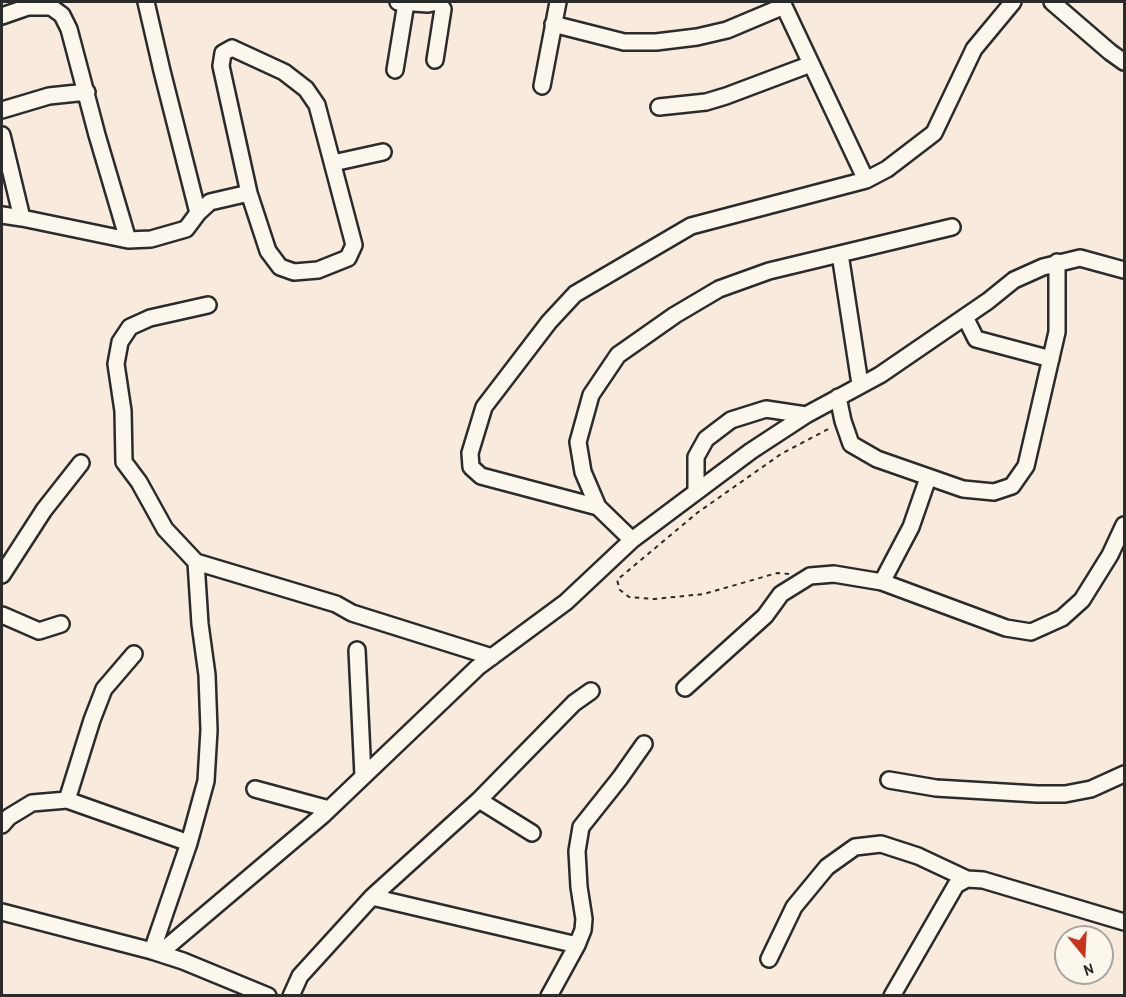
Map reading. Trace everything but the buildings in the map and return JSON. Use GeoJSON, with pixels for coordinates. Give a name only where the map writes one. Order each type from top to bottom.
{"type":"FeatureCollection","features":[{"type":"Feature","properties":{"kind":"street"},"geometry":{"type":"LineString","coordinates":[[146,2],[198,213]]}},
{"type":"Feature","properties":{"kind":"street"},"geometry":{"type":"LineString","coordinates":[[395,70],[402,2],[428,4],[438,2],[443,9],[435,60]]}},
{"type":"Feature","properties":{"kind":"street"},"geometry":{"type":"LineString","coordinates":[[542,86],[558,2]]}},
{"type":"Feature","properties":{"kind":"street"},"geometry":{"type":"LineString","coordinates":[[598,507],[481,476],[471,466],[470,453],[484,407],[549,322],[575,294],[691,225],[866,180],[895,164],[934,133],[974,50],[1013,2]]}},
{"type":"Feature","properties":{"kind":"street"},"geometry":{"type":"LineString","coordinates":[[1052,2],[1125,62]]}},
{"type":"Feature","properties":{"kind":"street"},"geometry":{"type":"LineString","coordinates":[[553,24],[624,42],[656,42],[697,37],[727,30],[783,4],[866,180]]}},
{"type":"Feature","properties":{"kind":"street"},"geometry":{"type":"LineString","coordinates":[[2,16],[28,7],[51,7],[62,15],[69,29],[128,240]]}},
{"type":"Feature","properties":{"kind":"street"},"geometry":{"type":"LineString","coordinates":[[232,48],[284,72],[306,89],[317,105],[354,245],[348,258],[318,270],[294,272],[280,267],[268,251],[249,193],[221,66],[223,53],[232,48]]}},
{"type":"Feature","properties":{"kind":"street"},"geometry":{"type":"LineString","coordinates":[[659,107],[706,102],[811,64]]}},
{"type":"Feature","properties":{"kind":"street"},"geometry":{"type":"LineString","coordinates":[[2,110],[50,96],[87,92]]}},
{"type":"Feature","properties":{"kind":"street"},"geometry":{"type":"LineString","coordinates":[[2,135],[22,218]]}},
{"type":"Feature","properties":{"kind":"street"},"geometry":{"type":"LineString","coordinates":[[333,163],[383,152]]}},
{"type":"Feature","properties":{"kind":"street"},"geometry":{"type":"LineString","coordinates":[[2,215],[128,240],[151,239],[186,229],[210,202],[249,193]]}},
{"type":"Feature","properties":{"kind":"street"},"geometry":{"type":"LineString","coordinates":[[632,540],[598,507],[583,472],[578,442],[591,395],[618,355],[675,315],[718,289],[769,271],[952,227]]}},
{"type":"Feature","properties":{"kind":"street"},"geometry":{"type":"LineString","coordinates":[[840,254],[860,384]]}},
{"type":"Feature","properties":{"kind":"street"},"geometry":{"type":"LineString","coordinates":[[157,952],[167,947],[329,809],[478,667],[566,602],[632,540],[752,451],[806,415],[880,375],[965,317],[1014,280],[1057,262],[1080,258],[1125,270]]}},
{"type":"Feature","properties":{"kind":"street"},"geometry":{"type":"LineString","coordinates":[[838,397],[843,421],[852,444],[877,459],[963,489],[994,492],[1012,486],[1026,466],[1058,332],[1057,262]]}},
{"type":"Feature","properties":{"kind":"street"},"geometry":{"type":"LineString","coordinates":[[208,305],[150,318],[130,327],[120,342],[116,364],[123,411],[124,462],[139,482],[165,529],[196,562],[336,604],[352,613],[492,657]]}},
{"type":"Feature","properties":{"kind":"street"},"geometry":{"type":"LineString","coordinates":[[965,317],[976,339],[1051,359]]}},
{"type":"Feature","properties":{"kind":"street"},"geometry":{"type":"LineString","coordinates":[[696,492],[696,457],[706,440],[731,420],[766,409],[806,415]]}},
{"type":"Feature","properties":{"kind":"street"},"geometry":{"type":"LineString","coordinates":[[2,575],[44,510],[81,463]]}},
{"type":"Feature","properties":{"kind":"street"},"geometry":{"type":"LineString","coordinates":[[882,582],[911,527],[928,478]]}},
{"type":"Feature","properties":{"kind":"street"},"geometry":{"type":"LineString","coordinates":[[685,688],[765,616],[781,594],[810,576],[834,574],[882,582],[1006,628],[1030,632],[1062,618],[1082,600],[1110,555],[1125,525]]}},
{"type":"Feature","properties":{"kind":"street"},"geometry":{"type":"LineString","coordinates":[[157,952],[206,781],[209,730],[207,675],[200,624],[196,562]]}},
{"type":"Feature","properties":{"kind":"street"},"geometry":{"type":"LineString","coordinates":[[2,615],[39,632],[62,624]]}},
{"type":"Feature","properties":{"kind":"street"},"geometry":{"type":"LineString","coordinates":[[357,651],[363,776]]}},
{"type":"Feature","properties":{"kind":"street"},"geometry":{"type":"LineString","coordinates":[[67,800],[104,689],[134,654]]}},
{"type":"Feature","properties":{"kind":"street"},"geometry":{"type":"LineString","coordinates":[[291,996],[300,976],[372,897],[480,800],[574,703],[591,691]]}},
{"type":"Feature","properties":{"kind":"street"},"geometry":{"type":"LineString","coordinates":[[549,996],[583,930],[584,919],[577,851],[581,827],[644,744]]}},
{"type":"Feature","properties":{"kind":"street"},"geometry":{"type":"LineString","coordinates":[[889,780],[936,788],[1065,794],[1091,789],[1125,774]]}},
{"type":"Feature","properties":{"kind":"street"},"geometry":{"type":"LineString","coordinates":[[255,789],[329,809]]}},
{"type":"Feature","properties":{"kind":"street"},"geometry":{"type":"LineString","coordinates":[[2,825],[9,817],[32,803],[67,800],[189,843]]}},
{"type":"Feature","properties":{"kind":"street"},"geometry":{"type":"LineString","coordinates":[[480,800],[532,833]]}},
{"type":"Feature","properties":{"kind":"street"},"geometry":{"type":"LineString","coordinates":[[769,959],[794,907],[826,867],[855,847],[881,844],[918,856],[967,879],[983,880],[1125,922]]}},
{"type":"Feature","properties":{"kind":"street"},"geometry":{"type":"LineString","coordinates":[[891,996],[956,885],[967,879]]}},
{"type":"Feature","properties":{"kind":"street"},"geometry":{"type":"LineString","coordinates":[[372,897],[577,945]]}},
{"type":"Feature","properties":{"kind":"street"},"geometry":{"type":"LineString","coordinates":[[2,912],[157,952],[268,996]]}},
{"type":"Feature","properties":{"kind":"path"},"geometry":{"type":"LineString","coordinates":[[810,576],[777,573],[704,594],[654,599],[629,597],[620,590],[617,580],[697,513],[781,454],[843,421]]}}]}
